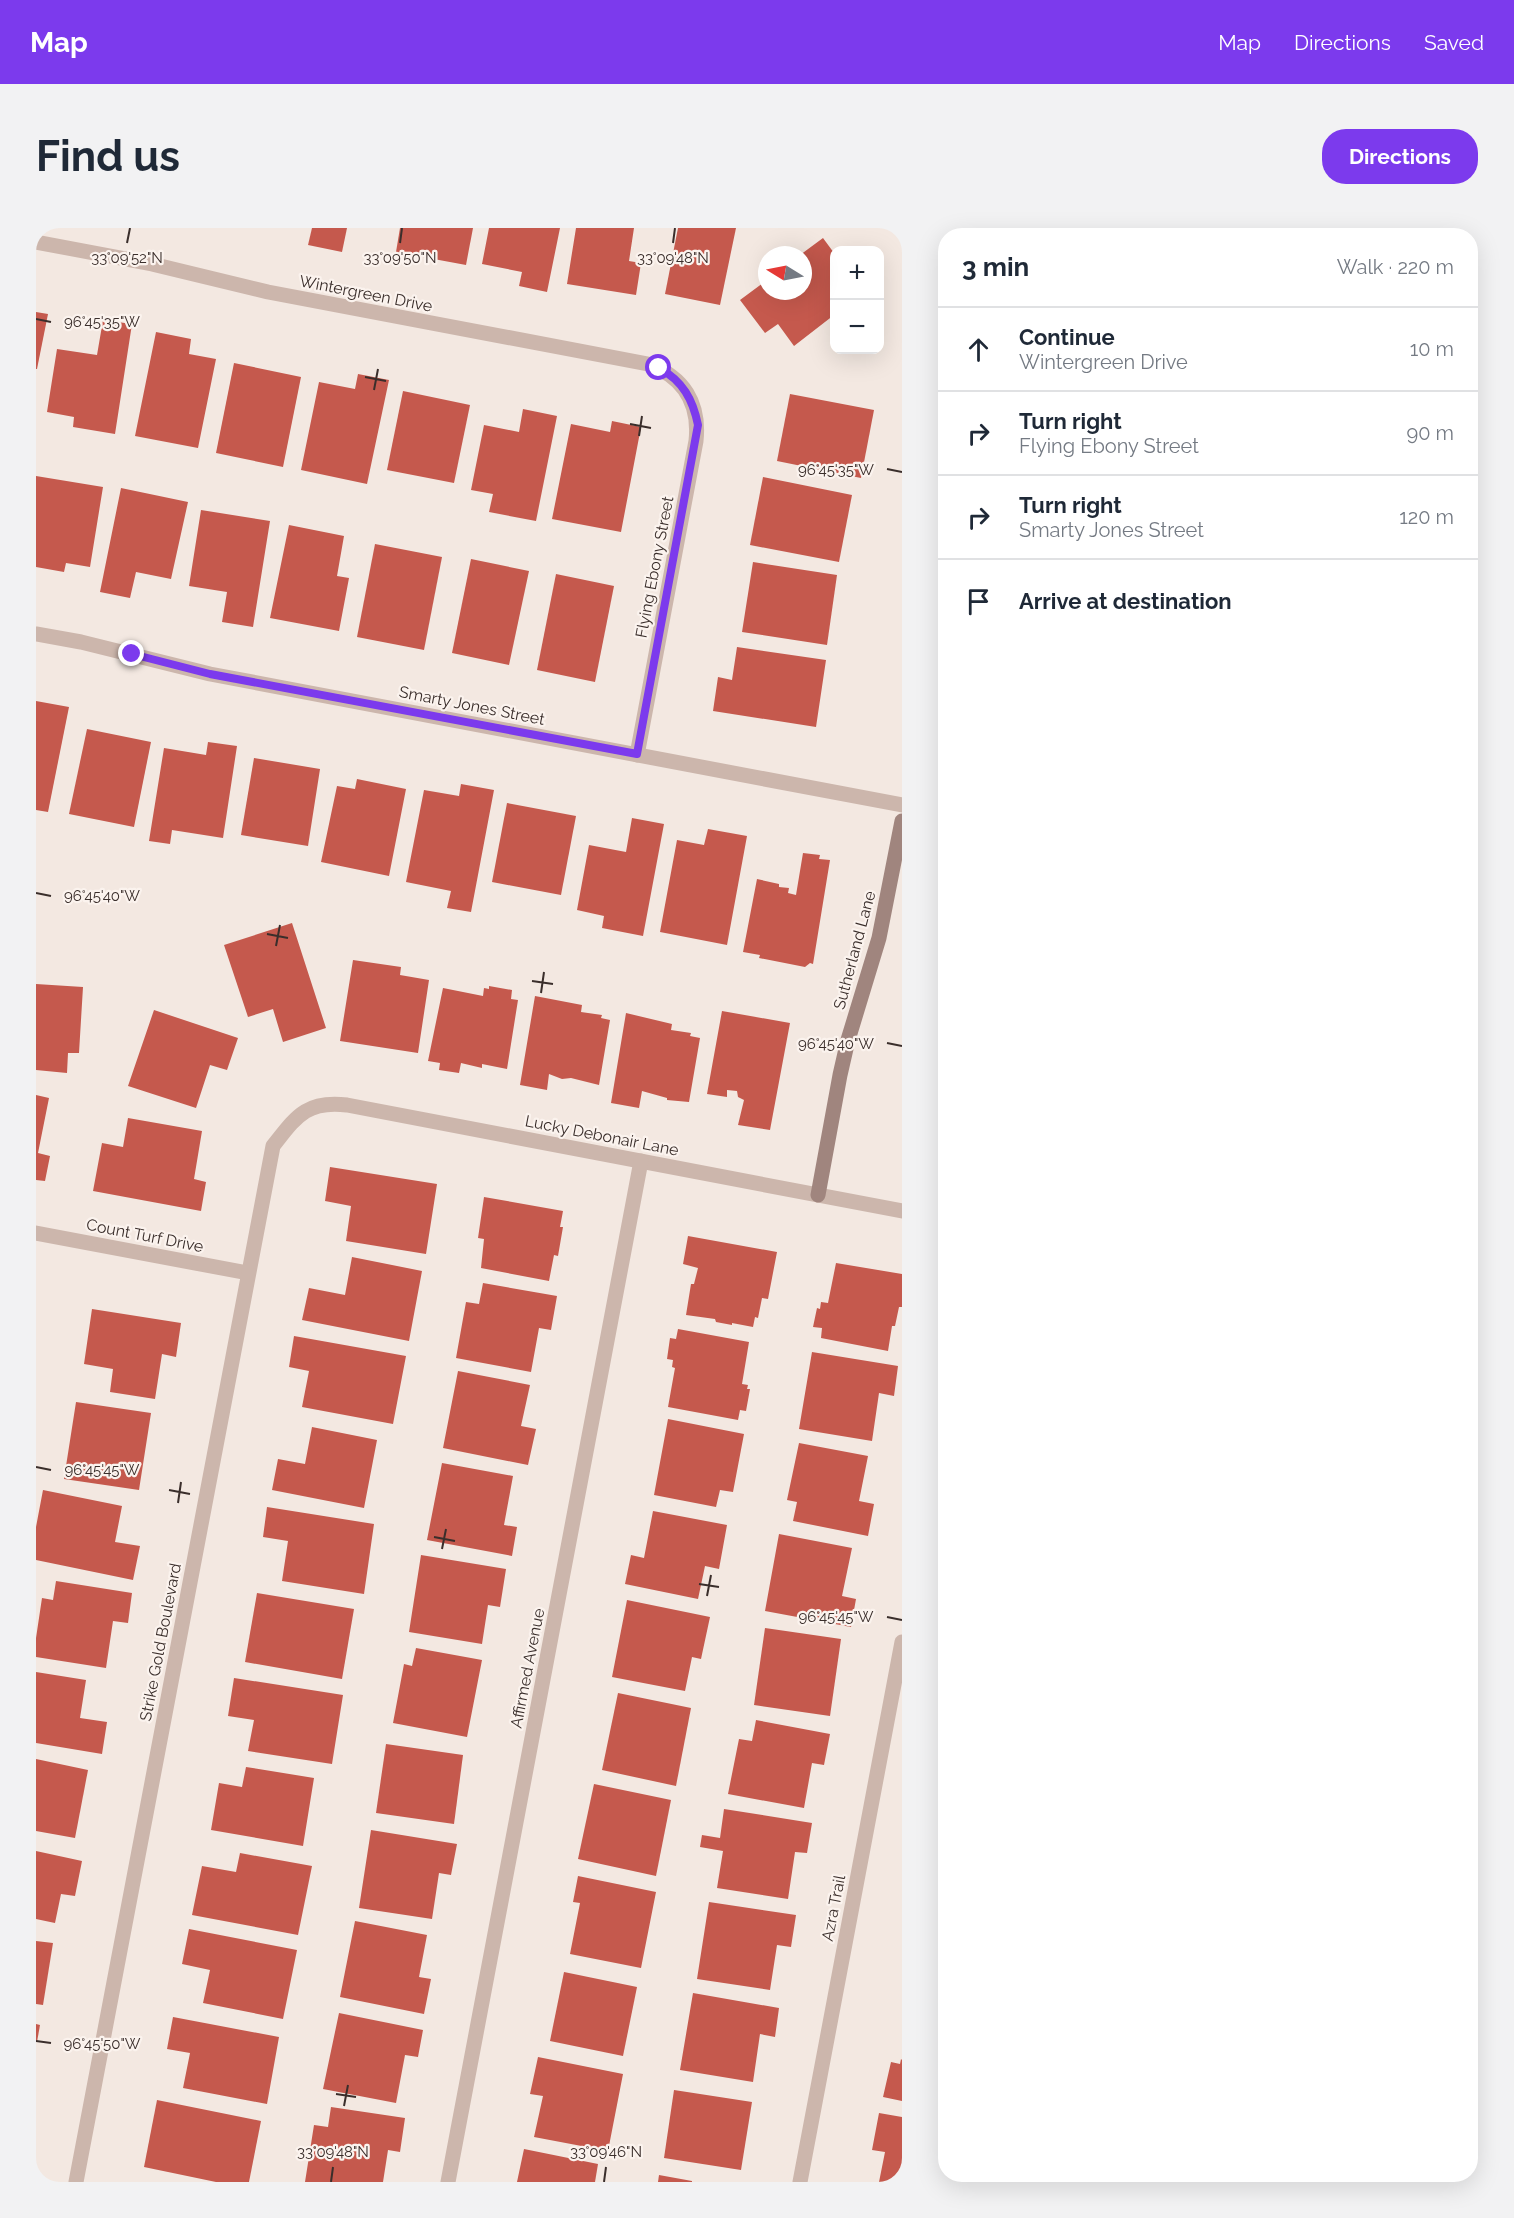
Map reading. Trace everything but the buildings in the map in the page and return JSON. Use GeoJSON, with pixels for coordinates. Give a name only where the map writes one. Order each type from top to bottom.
{"type":"FeatureCollection","features":[{"type":"Feature","properties":{"kind":"street","name":"Wintergreen Drive"},"geometry":{"type":"LineString","coordinates":[[36,242],[191,272],[268,292],[648,364],[666,372],[684,388]]}},
{"type":"Feature","properties":{"kind":"street","name":"Flying Ebony Street"},"geometry":{"type":"LineString","coordinates":[[637,754],[696,441],[698,425],[695,410],[684,388]]}},
{"type":"Feature","properties":{"kind":"street","name":"Smarty Jones Street"},"geometry":{"type":"LineString","coordinates":[[36,634],[81,642],[210,674],[902,804]]}},
{"type":"Feature","properties":{"kind":"street","name":"Sutherland Lane"},"geometry":{"type":"LineString","coordinates":[[818,1195],[840,1075],[848,1040],[879,938],[902,821]]}},
{"type":"Feature","properties":{"kind":"street","name":"Lucky Debonair Lane"},"geometry":{"type":"LineString","coordinates":[[296,1117],[311,1109],[339,1104],[902,1210]]}},
{"type":"Feature","properties":{"kind":"street","name":"Strike Gold Boulevard"},"geometry":{"type":"LineString","coordinates":[[76,2182],[273,1146],[296,1117]]}},
{"type":"Feature","properties":{"kind":"street","name":"Affirmed Avenue"},"geometry":{"type":"LineString","coordinates":[[448,2182],[641,1161]]}},
{"type":"Feature","properties":{"kind":"street","name":"Count Turf Drive"},"geometry":{"type":"LineString","coordinates":[[36,1233],[248,1273]]}},
{"type":"Feature","properties":{"kind":"street","name":"Azra Trail"},"geometry":{"type":"LineString","coordinates":[[800,2182],[902,1642]]}},
{"type":"Feature","properties":{"kind":"route"},"geometry":{"type":"LineString","coordinates":[[132,654],[210,674],[637,754],[698,425],[691,399],[684,388],[659,368]]}}]}
